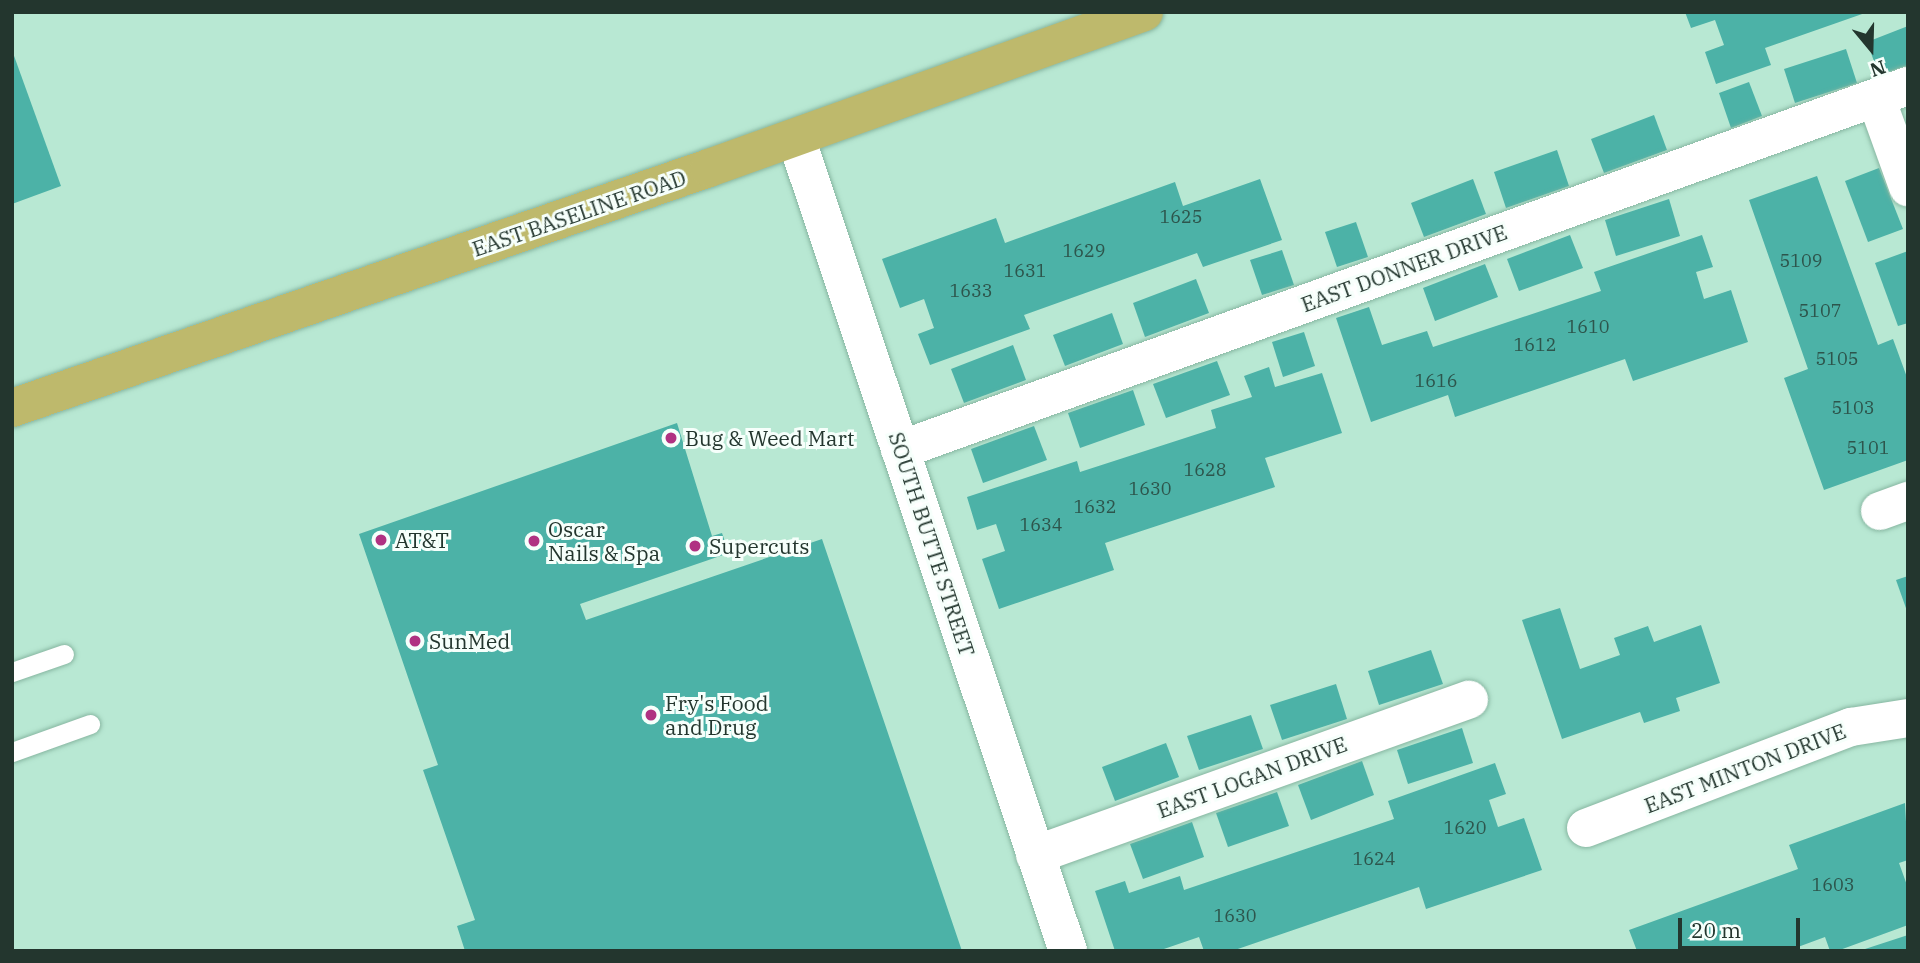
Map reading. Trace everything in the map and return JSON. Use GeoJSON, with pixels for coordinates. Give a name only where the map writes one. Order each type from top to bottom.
{"type":"FeatureCollection","features":[{"type":"Feature","properties":{"kind":"main road","name":"EAST BASELINE ROAD"},"geometry":{"type":"LineString","coordinates":[[12,408],[796,138],[1144,12]]}},
{"type":"Feature","properties":{"kind":"street"},"geometry":{"type":"LineString","coordinates":[[1892,92],[1908,187]]}},
{"type":"Feature","properties":{"kind":"street","name":"EAST DONNER DRIVE"},"geometry":{"type":"LineString","coordinates":[[901,450],[1892,92]]}},
{"type":"Feature","properties":{"kind":"street","name":"SOUTH BUTTE STREET"},"geometry":{"type":"LineString","coordinates":[[796,138],[1068,951]]}},
{"type":"Feature","properties":{"kind":"street","name":"EAST LOGAN DRIVE"},"geometry":{"type":"LineString","coordinates":[[1035,855],[1469,700]]}},
{"type":"Feature","properties":{"kind":"street","name":"EAST MINTON DRIVE"},"geometry":{"type":"LineString","coordinates":[[1586,828],[1851,727],[1908,718]]}},
{"type":"Feature","properties":{"kind":"lane"},"geometry":{"type":"LineString","coordinates":[[12,672],[64,654]]}},
{"type":"Feature","properties":{"kind":"lane"},"geometry":{"type":"LineString","coordinates":[[12,752],[90,724]]}},
{"type":"Feature","properties":{"kind":"building"},"geometry":{"type":"Polygon","coordinates":[[[1685,12],[1865,13],[1765,48],[1771,65],[1716,84],[1705,52],[1724,45],[1715,20],[1691,28],[1685,12]]]}},
{"type":"Feature","properties":{"kind":"building"},"geometry":{"type":"Polygon","coordinates":[[[1908,26],[1908,65],[1879,75],[1867,42],[1908,26]]]}},
{"type":"Feature","properties":{"kind":"building"},"geometry":{"type":"Polygon","coordinates":[[[1846,49],[1857,83],[1795,103],[1784,69],[1846,49]]]}},
{"type":"Feature","properties":{"kind":"building"},"geometry":{"type":"Polygon","coordinates":[[[12,54],[61,186],[12,204],[12,54]]]}},
{"type":"Feature","properties":{"kind":"building"},"geometry":{"type":"Polygon","coordinates":[[[1749,82],[1762,116],[1731,128],[1719,93],[1749,82]]]}},
{"type":"Feature","properties":{"kind":"building"},"geometry":{"type":"Polygon","coordinates":[[[1654,115],[1667,150],[1604,173],[1591,139],[1654,115]]]}},
{"type":"Feature","properties":{"kind":"building"},"geometry":{"type":"Polygon","coordinates":[[[1557,150],[1569,186],[1506,208],[1494,172],[1557,150]]]}},
{"type":"Feature","properties":{"kind":"building"},"geometry":{"type":"Polygon","coordinates":[[[1879,168],[1903,229],[1868,242],[1845,181],[1879,168]]]}},
{"type":"Feature","properties":{"kind":"building"},"geometry":{"type":"Polygon","coordinates":[[[1817,176],[1878,345],[1893,339],[1908,380],[1908,460],[1824,490],[1784,378],[1808,369],[1749,200],[1817,176]]]}},
{"type":"Feature","properties":{"kind":"building"},"geometry":{"type":"Polygon","coordinates":[[[1260,179],[1282,240],[1203,267],[1197,253],[1024,315],[1030,329],[930,365],[918,334],[934,328],[924,299],[900,308],[882,259],[996,218],[1005,243],[1175,182],[1183,206],[1260,179]]]}},
{"type":"Feature","properties":{"kind":"building"},"geometry":{"type":"Polygon","coordinates":[[[1473,179],[1486,214],[1424,237],[1411,203],[1473,179]]]}},
{"type":"Feature","properties":{"kind":"building"},"geometry":{"type":"Polygon","coordinates":[[[1669,199],[1680,236],[1616,256],[1605,220],[1669,199]]]}},
{"type":"Feature","properties":{"kind":"building"},"geometry":{"type":"Polygon","coordinates":[[[1356,222],[1368,257],[1337,267],[1325,232],[1356,222]]]}},
{"type":"Feature","properties":{"kind":"building"},"geometry":{"type":"Polygon","coordinates":[[[1570,235],[1583,268],[1519,291],[1507,259],[1570,235]]]}},
{"type":"Feature","properties":{"kind":"building"},"geometry":{"type":"Polygon","coordinates":[[[1702,235],[1713,267],[1696,272],[1704,299],[1731,290],[1748,342],[1633,381],[1625,359],[1455,417],[1448,395],[1371,422],[1336,318],[1369,307],[1382,345],[1427,331],[1433,347],[1601,291],[1594,272],[1702,235]]]}},
{"type":"Feature","properties":{"kind":"building"},"geometry":{"type":"Polygon","coordinates":[[[1282,250],[1294,285],[1262,295],[1250,260],[1282,250]]]}},
{"type":"Feature","properties":{"kind":"building"},"geometry":{"type":"Polygon","coordinates":[[[1908,251],[1908,323],[1898,326],[1875,263],[1908,251]]]}},
{"type":"Feature","properties":{"kind":"building"},"geometry":{"type":"Polygon","coordinates":[[[1485,264],[1498,297],[1435,321],[1423,288],[1485,264]]]}},
{"type":"Feature","properties":{"kind":"building"},"geometry":{"type":"Polygon","coordinates":[[[1196,279],[1209,313],[1145,337],[1133,303],[1196,279]]]}},
{"type":"Feature","properties":{"kind":"building"},"geometry":{"type":"Polygon","coordinates":[[[1112,313],[1123,344],[1065,366],[1053,335],[1112,313]]]}},
{"type":"Feature","properties":{"kind":"building"},"geometry":{"type":"Polygon","coordinates":[[[1304,332],[1315,366],[1283,377],[1272,342],[1304,332]]]}},
{"type":"Feature","properties":{"kind":"building"},"geometry":{"type":"Polygon","coordinates":[[[1013,345],[1026,380],[964,403],[951,369],[1013,345]]]}},
{"type":"Feature","properties":{"kind":"building"},"geometry":{"type":"Polygon","coordinates":[[[1217,361],[1230,395],[1166,418],[1153,384],[1217,361]]]}},
{"type":"Feature","properties":{"kind":"building"},"geometry":{"type":"Polygon","coordinates":[[[1269,367],[1275,387],[1322,373],[1342,433],[1265,458],[1275,487],[1105,543],[1114,570],[999,609],[982,559],[1005,551],[996,524],[977,530],[967,497],[1077,461],[1080,472],[1216,428],[1211,410],[1252,397],[1244,376],[1269,367]]]}},
{"type":"Feature","properties":{"kind":"building"},"geometry":{"type":"Polygon","coordinates":[[[1133,390],[1145,425],[1080,448],[1068,413],[1133,390]]]}},
{"type":"Feature","properties":{"kind":"building","name":"Fry's Food and Drug"},"geometry":{"type":"Polygon","coordinates":[[[677,423],[712,536],[722,533],[729,553],[580,604],[586,620],[822,539],[962,951],[465,951],[457,926],[475,920],[423,770],[438,765],[359,534],[677,423]]]}},
{"type":"Feature","properties":{"kind":"building"},"geometry":{"type":"Polygon","coordinates":[[[1034,426],[1047,460],[983,483],[971,449],[1034,426]]]}},
{"type":"Feature","properties":{"kind":"building"},"geometry":{"type":"Polygon","coordinates":[[[1908,576],[1908,611],[1907,611],[1896,580],[1908,576]]]}},
{"type":"Feature","properties":{"kind":"building"},"geometry":{"type":"Polygon","coordinates":[[[1560,608],[1580,669],[1620,655],[1614,638],[1648,626],[1654,642],[1701,625],[1720,683],[1676,698],[1680,711],[1644,723],[1640,712],[1562,739],[1522,620],[1560,608]]]}},
{"type":"Feature","properties":{"kind":"building"},"geometry":{"type":"Polygon","coordinates":[[[1431,650],[1443,684],[1379,705],[1368,671],[1431,650]]]}},
{"type":"Feature","properties":{"kind":"building"},"geometry":{"type":"Polygon","coordinates":[[[1336,684],[1347,719],[1282,740],[1270,705],[1336,684]]]}},
{"type":"Feature","properties":{"kind":"building"},"geometry":{"type":"Polygon","coordinates":[[[1251,715],[1263,749],[1199,770],[1187,736],[1251,715]]]}},
{"type":"Feature","properties":{"kind":"building"},"geometry":{"type":"Polygon","coordinates":[[[1462,728],[1473,763],[1408,784],[1397,750],[1462,728]]]}},
{"type":"Feature","properties":{"kind":"building"},"geometry":{"type":"Polygon","coordinates":[[[1166,743],[1179,777],[1115,801],[1102,767],[1166,743]]]}},
{"type":"Feature","properties":{"kind":"building"},"geometry":{"type":"Polygon","coordinates":[[[1362,761],[1374,795],[1311,820],[1298,785],[1362,761]]]}},
{"type":"Feature","properties":{"kind":"building"},"geometry":{"type":"Polygon","coordinates":[[[1495,763],[1506,794],[1489,800],[1498,827],[1524,818],[1542,870],[1426,909],[1419,887],[1232,951],[1204,951],[1199,937],[1158,951],[1115,951],[1095,891],[1125,881],[1129,893],[1180,876],[1184,890],[1394,819],[1388,801],[1495,763]]]}},
{"type":"Feature","properties":{"kind":"building"},"geometry":{"type":"Polygon","coordinates":[[[1277,792],[1289,826],[1228,847],[1216,813],[1277,792]]]}},
{"type":"Feature","properties":{"kind":"building"},"geometry":{"type":"Polygon","coordinates":[[[1905,803],[1908,860],[1899,863],[1908,888],[1908,925],[1837,951],[1830,951],[1825,937],[1787,951],[1637,951],[1629,930],[1798,869],[1789,845],[1905,803]]]}},
{"type":"Feature","properties":{"kind":"building"},"geometry":{"type":"Polygon","coordinates":[[[1192,822],[1204,857],[1143,879],[1130,844],[1192,822]]]}},
{"type":"Feature","properties":{"kind":"building"},"geometry":{"type":"Polygon","coordinates":[[[1908,935],[1908,951],[1862,951],[1862,950],[1908,935]]]}},
{"type":"Feature","properties":{"kind":"place","name":"Bug & Weed Mart"},"geometry":{"type":"Point","coordinates":[671,438]}},
{"type":"Feature","properties":{"kind":"place","name":"AT&T"},"geometry":{"type":"Point","coordinates":[381,540]}},
{"type":"Feature","properties":{"kind":"place","name":"Oscar Nails & Spa"},"geometry":{"type":"Point","coordinates":[534,541]}},
{"type":"Feature","properties":{"kind":"place","name":"Supercuts"},"geometry":{"type":"Point","coordinates":[695,546]}},
{"type":"Feature","properties":{"kind":"place","name":"SunMed"},"geometry":{"type":"Point","coordinates":[415,641]}},
{"type":"Feature","properties":{"kind":"place","name":"Fry's Food and Drug"},"geometry":{"type":"Point","coordinates":[651,715]}}]}
